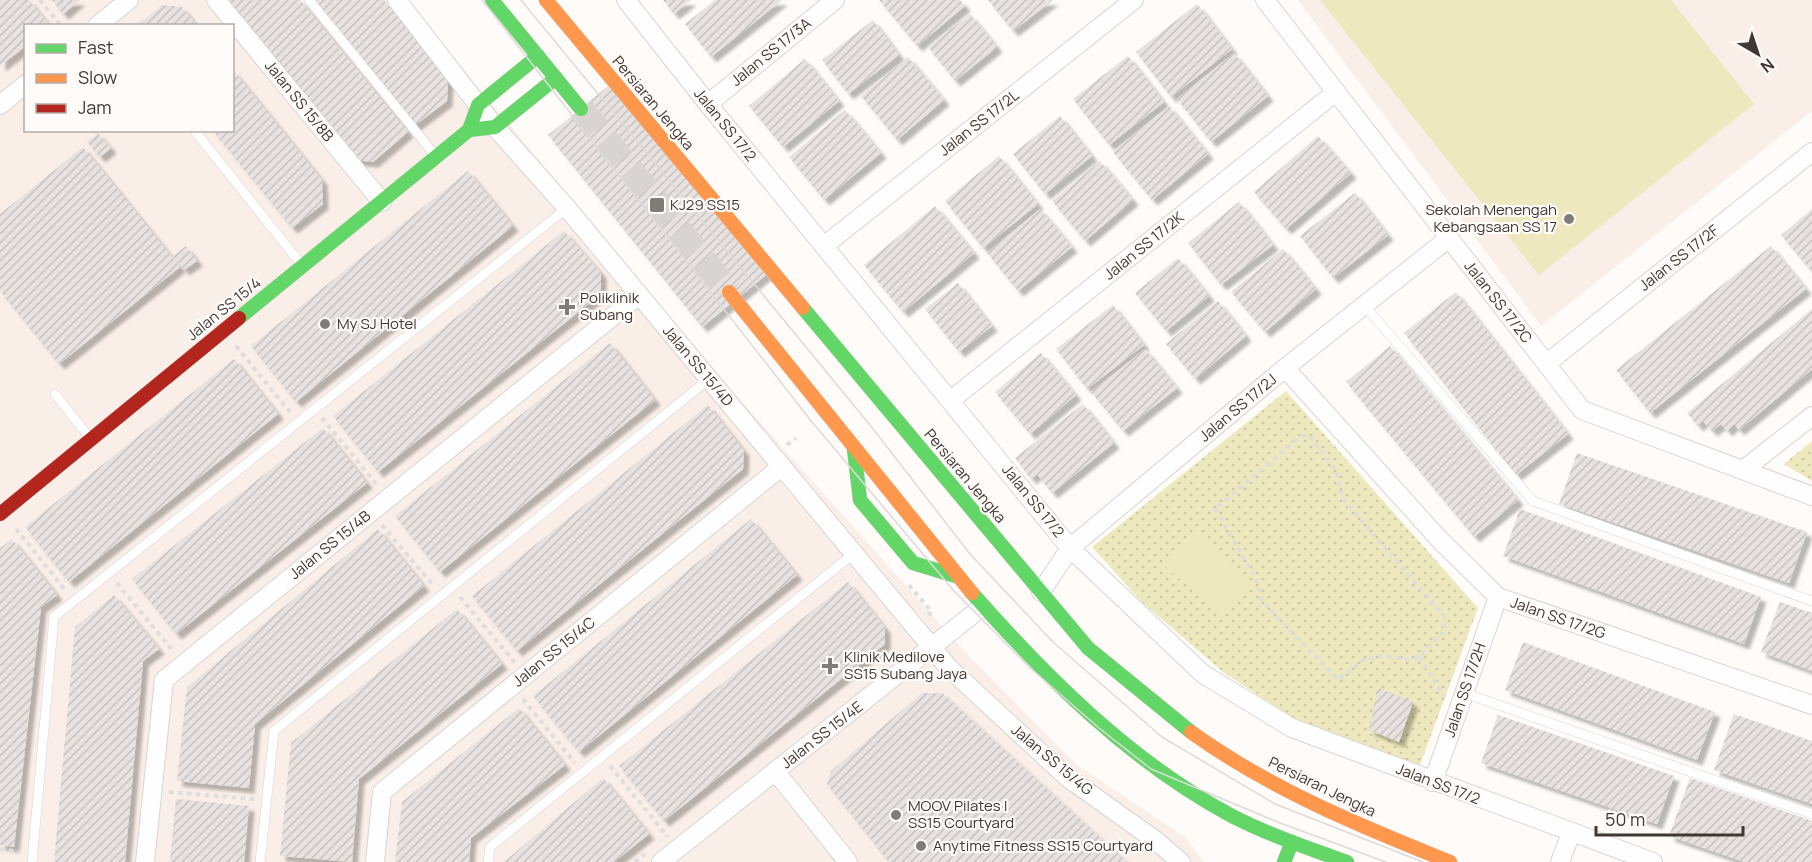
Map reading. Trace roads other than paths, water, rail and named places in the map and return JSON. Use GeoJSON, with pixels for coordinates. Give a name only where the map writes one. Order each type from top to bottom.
{"type":"FeatureCollection","features":[{"type":"Feature","properties":{"kind":"main road"},"geometry":{"type":"LineString","coordinates":[[492,0],[581,108]]}},
{"type":"Feature","properties":{"kind":"main road","name":"Persiaran Jengka"},"geometry":{"type":"LineString","coordinates":[[546,0],[1088,648],[1150,701],[1239,764],[1333,814],[1449,862]]}},
{"type":"Feature","properties":{"kind":"main road"},"geometry":{"type":"LineString","coordinates":[[538,56],[478,105],[469,130],[495,126],[556,78]]}},
{"type":"Feature","properties":{"kind":"main road","name":"Jalan SS 15/4"},"geometry":{"type":"LineString","coordinates":[[4,511],[469,130]]}},
{"type":"Feature","properties":{"kind":"main road"},"geometry":{"type":"LineString","coordinates":[[729,292],[982,607],[1087,710],[1148,761],[1217,808],[1292,842],[1347,862]]}},
{"type":"Feature","properties":{"kind":"main road"},"geometry":{"type":"LineString","coordinates":[[854,449],[860,500],[913,563],[956,576]]}},
{"type":"Feature","properties":{"kind":"main road"},"geometry":{"type":"LineString","coordinates":[[1284,862],[1292,842]]}},
{"type":"Feature","properties":{"kind":"street"},"geometry":{"type":"LineString","coordinates":[[104,24],[129,0]]}},
{"type":"Feature","properties":{"kind":"street","name":"Jalan SS 15/8B"},"geometry":{"type":"LineString","coordinates":[[216,0],[382,202]]}},
{"type":"Feature","properties":{"kind":"street","name":"Jalan SS 15/4D"},"geometry":{"type":"LineString","coordinates":[[397,0],[495,126],[567,208],[931,648]]}},
{"type":"Feature","properties":{"kind":"street","name":"Jalan SS 17/2"},"geometry":{"type":"LineString","coordinates":[[626,0],[1070,548],[1203,674],[1292,728],[1653,862]]}},
{"type":"Feature","properties":{"kind":"street","name":"Jalan SS 17/3A"},"geometry":{"type":"LineString","coordinates":[[708,104],[835,0]]}},
{"type":"Feature","properties":{"kind":"street","name":"Jalan SS 17/2L"},"geometry":{"type":"LineString","coordinates":[[825,245],[1134,0]]}},
{"type":"Feature","properties":{"kind":"street","name":"Jalan SS 17/2C"},"geometry":{"type":"LineString","coordinates":[[1265,0],[1581,410],[1812,496]]}},
{"type":"Feature","properties":{"kind":"street"},"geometry":{"type":"LineString","coordinates":[[0,105],[24,86]]}},
{"type":"Feature","properties":{"kind":"street","name":"Jalan SS 17/2K"},"geometry":{"type":"LineString","coordinates":[[951,400],[1336,92]]}},
{"type":"Feature","properties":{"kind":"street","name":"Jalan SS 17/2F"},"geometry":{"type":"LineString","coordinates":[[1546,364],[1812,152]]}},
{"type":"Feature","properties":{"kind":"street","name":"Jalan SS 17/2J"},"geometry":{"type":"LineString","coordinates":[[1041,592],[1070,548],[1285,368],[1449,238]]}},
{"type":"Feature","properties":{"kind":"street","name":"Jalan SS 15/4B"},"geometry":{"type":"LineString","coordinates":[[145,862],[164,680],[639,295]]}},
{"type":"Feature","properties":{"kind":"street","name":"Jalan SS 17/2G"},"geometry":{"type":"LineString","coordinates":[[1285,368],[1439,539],[1498,597],[1812,705]]}},
{"type":"Feature","properties":{"kind":"street"},"geometry":{"type":"LineString","coordinates":[[1743,470],[1812,416]]}},
{"type":"Feature","properties":{"kind":"street","name":"Jalan SS 15/4C"},"geometry":{"type":"LineString","coordinates":[[375,862],[382,792],[781,467]]}},
{"type":"Feature","properties":{"kind":"street","name":"Jalan SS 17/2H"},"geometry":{"type":"LineString","coordinates":[[1433,782],[1498,597]]}},
{"type":"Feature","properties":{"kind":"street","name":"Jalan SS 15/4E"},"geometry":{"type":"LineString","coordinates":[[661,862],[982,607]]}},
{"type":"Feature","properties":{"kind":"street","name":"Jalan SS 15/4G"},"geometry":{"type":"LineString","coordinates":[[931,648],[949,668],[1068,777],[1155,840],[1181,862]]}},
{"type":"Feature","properties":{"kind":"street"},"geometry":{"type":"LineString","coordinates":[[775,771],[848,862]]}},
{"type":"Feature","properties":{"kind":"street"},"geometry":{"type":"LineString","coordinates":[[1560,862],[1571,833]]}},
{"type":"Feature","properties":{"kind":"lane"},"geometry":{"type":"LineString","coordinates":[[309,0],[436,157]]}},
{"type":"Feature","properties":{"kind":"lane"},"geometry":{"type":"LineString","coordinates":[[196,132],[303,267]]}},
{"type":"Feature","properties":{"kind":"lane"},"geometry":{"type":"LineString","coordinates":[[32,858],[54,617],[567,208]]}},
{"type":"Feature","properties":{"kind":"lane"},"geometry":{"type":"LineString","coordinates":[[1364,305],[1533,501],[1812,601]]}},
{"type":"Feature","properties":{"kind":"lane"},"geometry":{"type":"LineString","coordinates":[[260,862],[274,731],[709,380]]}},
{"type":"Feature","properties":{"kind":"lane"},"geometry":{"type":"LineString","coordinates":[[55,394],[92,440]]}},
{"type":"Feature","properties":{"kind":"lane"},"geometry":{"type":"LineString","coordinates":[[488,862],[490,847],[854,554]]}},
{"type":"Feature","properties":{"kind":"lane"},"geometry":{"type":"LineString","coordinates":[[1461,701],[1812,814]]}},
{"type":"Feature","properties":{"kind":"tunnel"},"geometry":{"type":"LineString","coordinates":[[581,109],[729,292]]}},
{"type":"Feature","properties":{"kind":"tram line"},"geometry":{"type":"LineString","coordinates":[[482,0],[812,422],[954,591],[1029,667],[1099,728],[1151,769],[1280,823],[1386,862]]}},
{"type":"Feature","properties":{"kind":"tram line"},"geometry":{"type":"LineString","coordinates":[[521,0],[870,425],[970,554],[1053,642],[1162,737],[1275,804],[1423,862]]}},
{"type":"Feature","properties":{"kind":"place","name":"KJ29 SS15"},"geometry":{"type":"Point","coordinates":[657,205]}},
{"type":"Feature","properties":{"kind":"place","name":"Sekolah Menengah Kebangsaan SS 17"},"geometry":{"type":"Point","coordinates":[1569,219]}},
{"type":"Feature","properties":{"kind":"place","name":"Poliklinik Subang"},"geometry":{"type":"Point","coordinates":[567,307]}},
{"type":"Feature","properties":{"kind":"place","name":"My SJ Hotel"},"geometry":{"type":"Point","coordinates":[325,324]}},
{"type":"Feature","properties":{"kind":"place","name":"Klinik Medilove SS15 Subang Jaya"},"geometry":{"type":"Point","coordinates":[830,666]}},
{"type":"Feature","properties":{"kind":"place","name":"MOOV Pilates | SS15 Courtyard"},"geometry":{"type":"Point","coordinates":[896,815]}},
{"type":"Feature","properties":{"kind":"place","name":"Anytime Fitness SS15 Courtyard"},"geometry":{"type":"Point","coordinates":[921,846]}}]}
